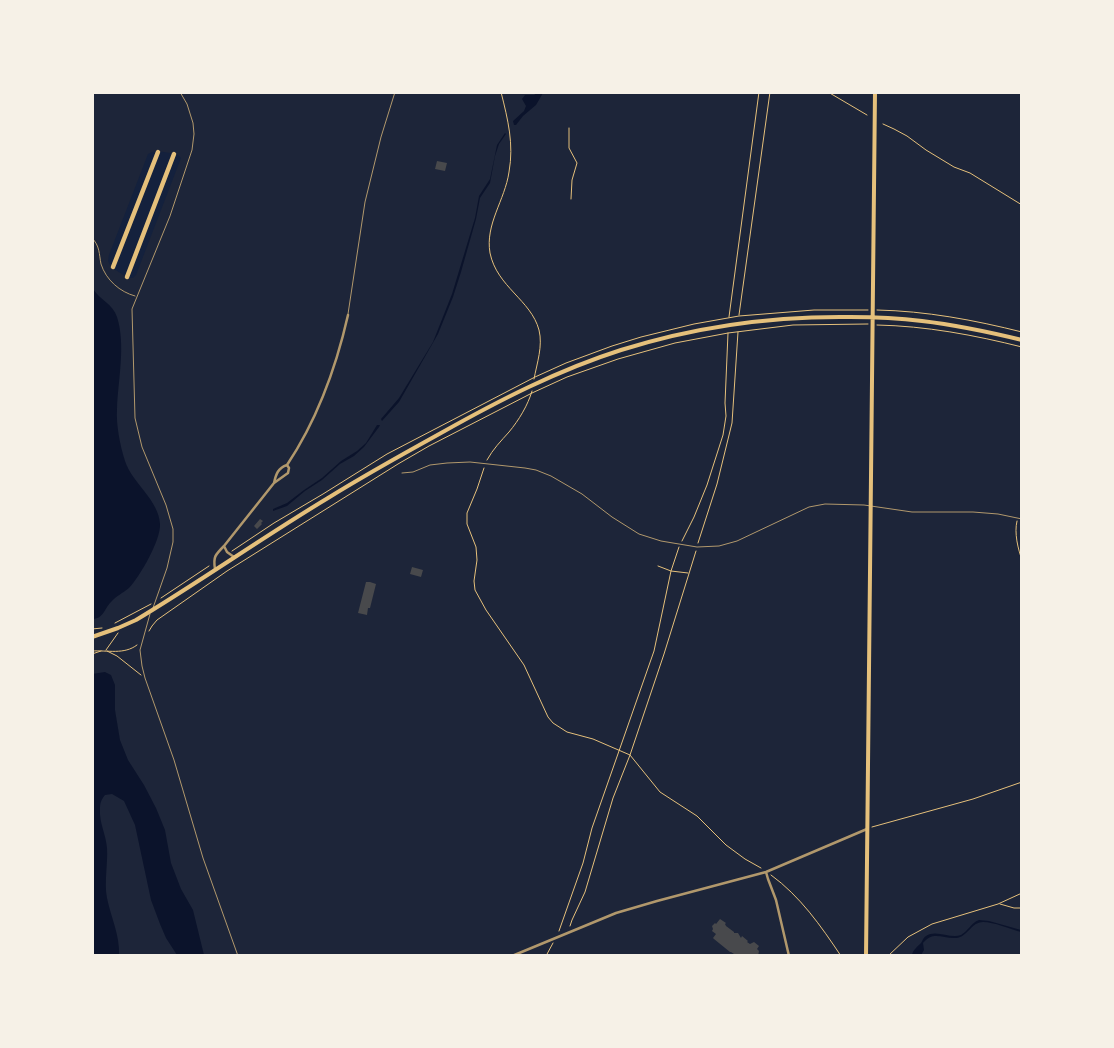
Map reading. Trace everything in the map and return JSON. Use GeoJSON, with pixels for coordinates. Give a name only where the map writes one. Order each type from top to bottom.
{"type":"FeatureCollection","features":[{"type":"Feature","properties":{"kind":"highway"},"geometry":{"type":"LineString","coordinates":[[113,267],[158,152]]}},
{"type":"Feature","properties":{"kind":"highway"},"geometry":{"type":"LineString","coordinates":[[127,277],[174,154]]}},
{"type":"Feature","properties":{"kind":"main road"},"geometry":{"type":"LineString","coordinates":[[866,956],[875,92]]}},
{"type":"Feature","properties":{"kind":"main road"},"geometry":{"type":"LineString","coordinates":[[92,637],[136,620],[327,498],[473,415],[565,371],[620,350],[728,325],[818,317],[872,317],[920,320],[980,330],[1022,340]]}},
{"type":"Feature","properties":{"kind":"street"},"geometry":{"type":"LineString","coordinates":[[274,483],[276,474],[281,467],[287,465],[298,448],[318,408],[336,360],[348,314]]}},
{"type":"Feature","properties":{"kind":"street"},"geometry":{"type":"LineString","coordinates":[[215,569],[215,554],[224,546],[274,483],[288,473],[289,468],[287,465]]}},
{"type":"Feature","properties":{"kind":"street"},"geometry":{"type":"LineString","coordinates":[[224,546],[227,552],[234,557]]}},
{"type":"Feature","properties":{"kind":"street"},"geometry":{"type":"LineString","coordinates":[[512,956],[616,913],[766,872],[867,829]]}},
{"type":"Feature","properties":{"kind":"street"},"geometry":{"type":"LineString","coordinates":[[766,872],[776,900],[789,956]]}},
{"type":"Feature","properties":{"kind":"lane"},"geometry":{"type":"LineString","coordinates":[[180,92],[192,117],[194,134],[192,150],[170,216],[132,309],[135,418],[142,447],[166,505],[173,529],[173,542],[168,568],[149,615],[140,650],[145,678],[174,760],[203,858],[238,956]]}},
{"type":"Feature","properties":{"kind":"lane"},"geometry":{"type":"LineString","coordinates":[[348,314],[365,202],[381,137],[395,92]]}},
{"type":"Feature","properties":{"kind":"lane"},"geometry":{"type":"LineString","coordinates":[[92,238],[98,246],[102,266],[108,278],[125,293],[136,297]]}},
{"type":"Feature","properties":{"kind":"lane"},"geometry":{"type":"LineString","coordinates":[[402,473],[413,472],[430,465],[470,462],[536,470],[588,498],[633,531],[661,542],[680,545],[719,546],[737,541],[808,507],[825,504],[864,505],[912,512],[973,512],[998,514],[1022,519]]}},
{"type":"Feature","properties":{"kind":"path"},"geometry":{"type":"LineString","coordinates":[[501,92],[510,129],[509,171],[490,232],[490,251],[496,270],[503,282],[533,317],[539,330],[540,345],[532,393],[515,424],[491,452],[466,518],[476,547],[475,590],[524,665],[543,709],[553,723],[566,732],[593,739],[630,755],[660,792],[697,816],[726,845],[786,886],[818,921],[842,956]]}},
{"type":"Feature","properties":{"kind":"path"},"geometry":{"type":"LineString","coordinates":[[729,321],[759,92]]}},
{"type":"Feature","properties":{"kind":"path"},"geometry":{"type":"LineString","coordinates":[[739,316],[770,92]]}},
{"type":"Feature","properties":{"kind":"path"},"geometry":{"type":"LineString","coordinates":[[828,92],[867,115]]}},
{"type":"Feature","properties":{"kind":"path"},"geometry":{"type":"LineString","coordinates":[[883,124],[1022,205]]}},
{"type":"Feature","properties":{"kind":"path"},"geometry":{"type":"LineString","coordinates":[[569,128],[569,148],[577,163],[572,180],[571,199]]}},
{"type":"Feature","properties":{"kind":"path"},"geometry":{"type":"LineString","coordinates":[[729,318],[814,310],[867,310]]}},
{"type":"Feature","properties":{"kind":"path"},"geometry":{"type":"LineString","coordinates":[[878,310],[949,317],[1022,332]]}},
{"type":"Feature","properties":{"kind":"path"},"geometry":{"type":"LineString","coordinates":[[149,632],[157,620],[177,605],[283,534],[429,446],[532,393],[618,359],[728,331],[793,326],[866,324]]}},
{"type":"Feature","properties":{"kind":"path"},"geometry":{"type":"LineString","coordinates":[[878,325],[919,327],[1022,347]]}},
{"type":"Feature","properties":{"kind":"path"},"geometry":{"type":"LineString","coordinates":[[558,933],[583,863],[592,828],[654,651],[671,571],[680,545],[707,485],[723,435],[726,416],[728,331]]}},
{"type":"Feature","properties":{"kind":"path"},"geometry":{"type":"LineString","coordinates":[[569,932],[572,920],[585,892],[613,798],[630,755],[664,654],[717,484],[732,422],[738,331]]}},
{"type":"Feature","properties":{"kind":"path"},"geometry":{"type":"LineString","coordinates":[[235,549],[287,515]]}},
{"type":"Feature","properties":{"kind":"path"},"geometry":{"type":"LineString","coordinates":[[1019,518],[1016,532],[1022,560]]}},
{"type":"Feature","properties":{"kind":"path"},"geometry":{"type":"LineString","coordinates":[[658,566],[671,571],[688,572]]}},
{"type":"Feature","properties":{"kind":"path"},"geometry":{"type":"LineString","coordinates":[[92,654],[105,650],[119,630]]}},
{"type":"Feature","properties":{"kind":"path"},"geometry":{"type":"LineString","coordinates":[[92,651],[130,650],[141,642]]}},
{"type":"Feature","properties":{"kind":"path"},"geometry":{"type":"LineString","coordinates":[[105,650],[117,656],[145,678]]}},
{"type":"Feature","properties":{"kind":"path"},"geometry":{"type":"LineString","coordinates":[[867,829],[973,799],[1022,782]]}},
{"type":"Feature","properties":{"kind":"path"},"geometry":{"type":"LineString","coordinates":[[888,956],[908,936],[932,924],[998,904],[1022,892]]}},
{"type":"Feature","properties":{"kind":"path"},"geometry":{"type":"LineString","coordinates":[[998,904],[1022,908]]}},
{"type":"Feature","properties":{"kind":"path"},"geometry":{"type":"LineString","coordinates":[[546,956],[554,941]]}},
{"type":"Feature","properties":{"kind":"shaded area"},"geometry":{"type":"Polygon","coordinates":[[[93,93],[1021,93],[1021,955],[93,956],[93,93]],[[157,151],[148,154],[108,261],[111,267],[128,278],[133,278],[136,275],[181,158],[177,154],[157,151]]]}},
{"type":"Feature","properties":{"kind":"shaded area"},"geometry":{"type":"Polygon","coordinates":[[[543,93],[536,105],[514,125],[513,121],[524,111],[526,106],[522,99],[525,95],[543,93]]]}},
{"type":"Feature","properties":{"kind":"shaded area"},"geometry":{"type":"Polygon","coordinates":[[[505,133],[495,156],[490,183],[480,198],[476,219],[461,272],[438,334],[399,402],[382,421],[381,419],[399,398],[433,342],[452,294],[475,218],[479,196],[490,179],[497,145],[505,133]]]}},
{"type":"Feature","properties":{"kind":"shaded area"},"geometry":{"type":"Polygon","coordinates":[[[93,289],[113,309],[120,328],[121,351],[117,415],[123,455],[128,469],[155,507],[160,524],[154,548],[134,582],[113,600],[102,615],[93,619],[93,289]]]}},
{"type":"Feature","properties":{"kind":"shaded area"},"geometry":{"type":"Polygon","coordinates":[[[377,425],[380,425],[364,447],[354,456],[340,464],[287,506],[273,511],[273,509],[287,503],[322,478],[341,461],[357,451],[366,443],[377,425]]]}},
{"type":"Feature","properties":{"kind":"shaded area"},"geometry":{"type":"Polygon","coordinates":[[[105,672],[111,675],[115,685],[115,710],[120,740],[128,760],[156,808],[165,830],[171,863],[181,889],[193,910],[204,955],[177,955],[166,938],[151,900],[135,825],[124,801],[112,794],[105,795],[103,798],[100,805],[100,814],[107,848],[107,898],[117,933],[119,955],[93,955],[92,674],[105,672]]]}},
{"type":"Feature","properties":{"kind":"shaded area"},"geometry":{"type":"Polygon","coordinates":[[[979,920],[1021,930],[1021,932],[983,922],[975,924],[960,937],[931,937],[923,943],[924,950],[921,955],[912,955],[926,936],[934,933],[952,936],[961,935],[979,920]]]}},
{"type":"Feature","properties":{"kind":"building"},"geometry":{"type":"Polygon","coordinates":[[[437,161],[447,163],[445,171],[435,169],[437,161]]]}},
{"type":"Feature","properties":{"kind":"building"},"geometry":{"type":"Polygon","coordinates":[[[260,519],[263,521],[257,529],[254,526],[260,519]]]}},
{"type":"Feature","properties":{"kind":"building"},"geometry":{"type":"Polygon","coordinates":[[[412,567],[423,570],[421,577],[410,574],[412,567]]]}},
{"type":"Feature","properties":{"kind":"building"},"geometry":{"type":"Polygon","coordinates":[[[366,582],[376,584],[367,615],[358,613],[366,582]]]}},
{"type":"Feature","properties":{"kind":"building"},"geometry":{"type":"Polygon","coordinates":[[[720,919],[734,933],[738,933],[741,938],[742,936],[750,944],[754,942],[759,946],[757,949],[759,951],[758,956],[737,956],[714,939],[716,934],[712,931],[712,926],[720,919]]]}}]}
